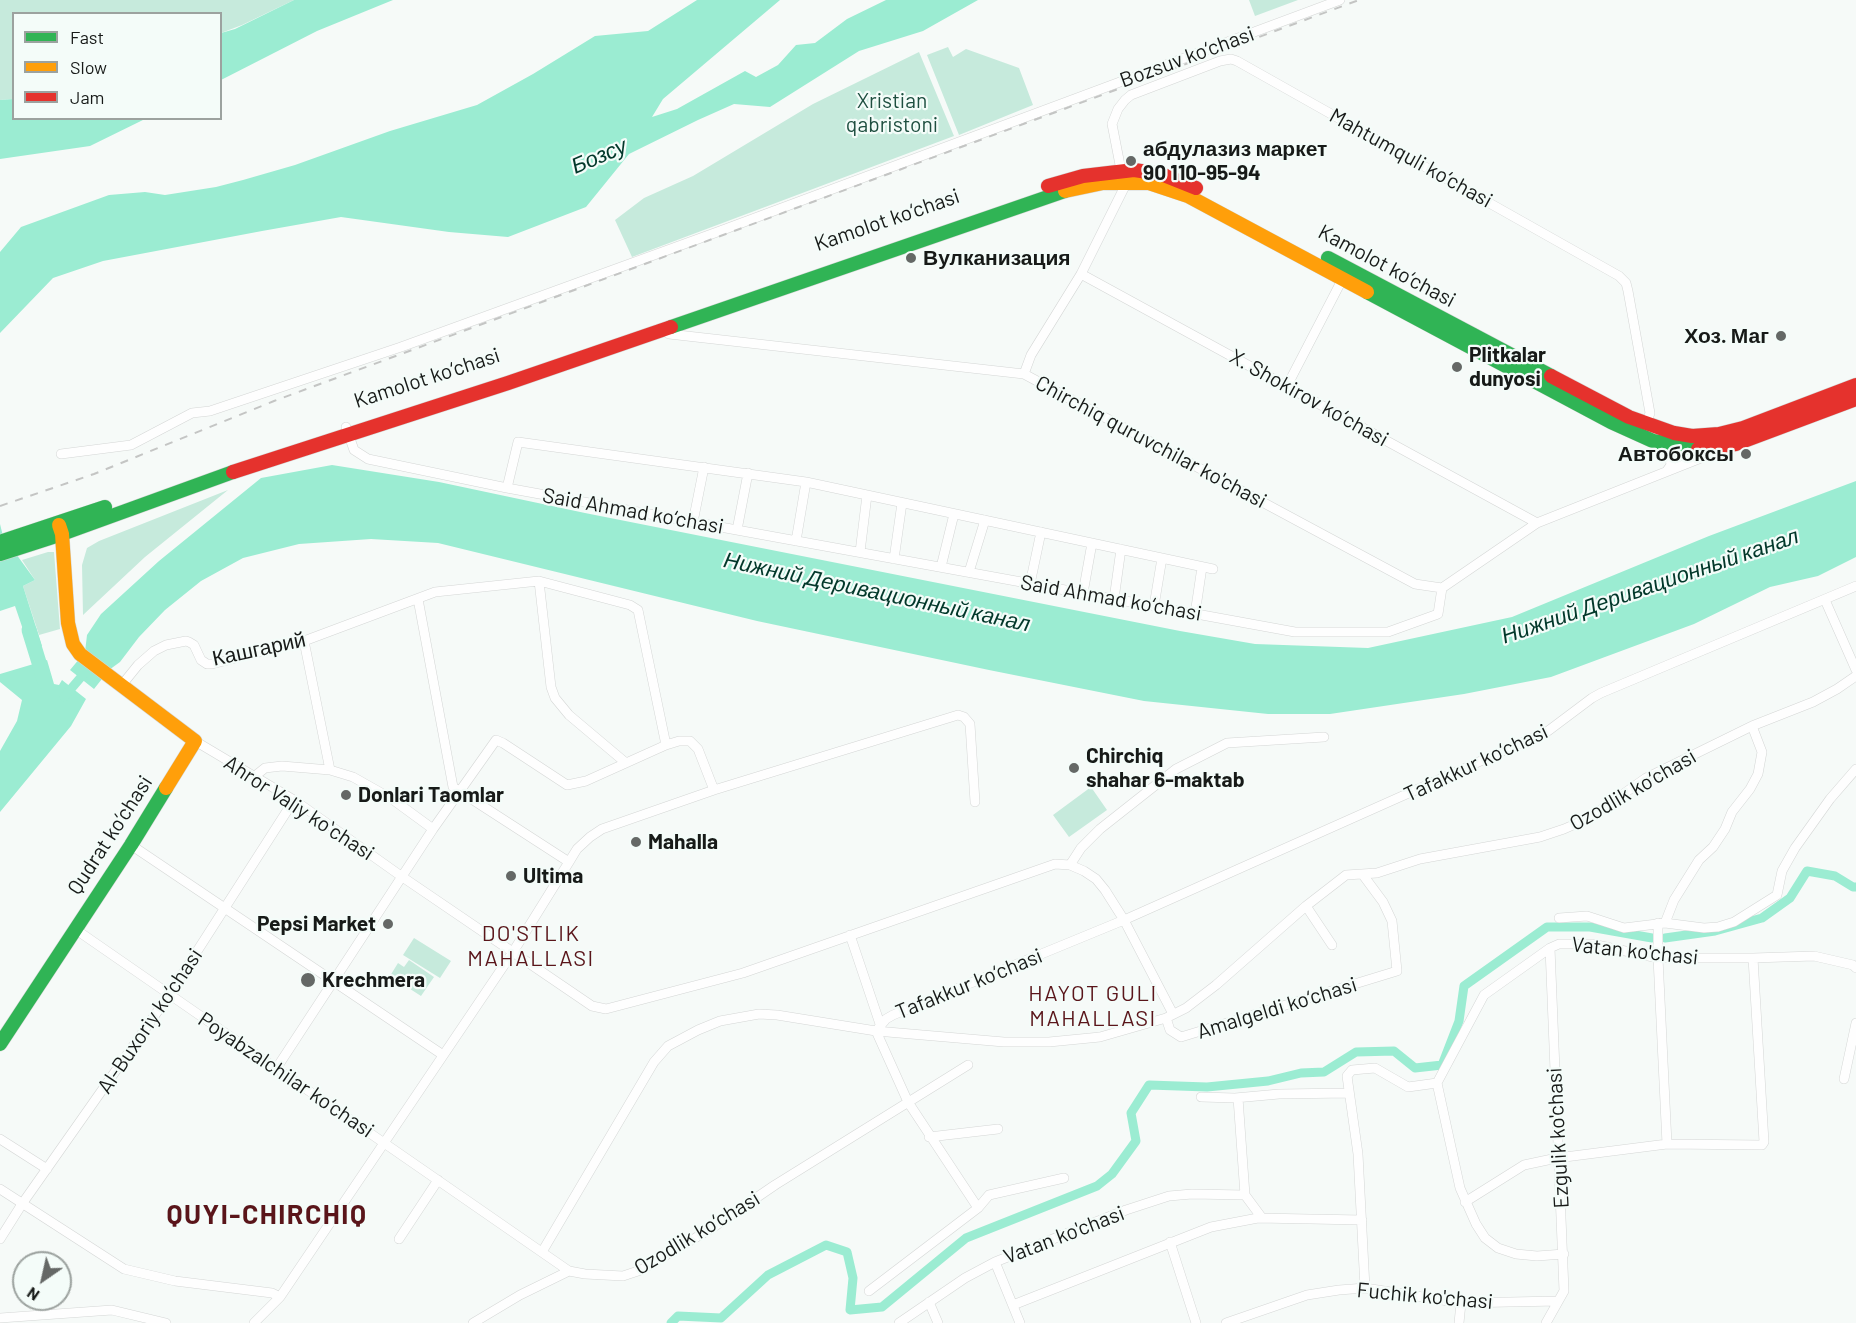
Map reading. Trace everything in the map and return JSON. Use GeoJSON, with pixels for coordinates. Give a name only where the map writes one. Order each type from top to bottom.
{"type":"FeatureCollection","features":[{"type":"Feature","properties":{"kind":"main road","name":"Kamolot ko‘chasi"},"geometry":{"type":"LineString","coordinates":[[43,534],[204,472],[347,431],[1071,178],[1161,174],[1196,188],[1430,318],[1646,425],[1674,433],[1692,436],[1719,434],[1743,428],[1856,385]]}},
{"type":"Feature","properties":{"kind":"main road"},"geometry":{"type":"LineString","coordinates":[[347,431],[508,383],[1060,192],[1124,176],[1159,185],[1188,196],[1343,278],[1430,318],[1620,426],[1653,441],[1694,449],[1736,444],[1856,399]]}},
{"type":"Feature","properties":{"kind":"main road"},"geometry":{"type":"LineString","coordinates":[[60,528],[70,634],[73,644],[80,654],[195,741]]}},
{"type":"Feature","properties":{"kind":"main road"},"geometry":{"type":"LineString","coordinates":[[0,542],[43,534]]}},
{"type":"Feature","properties":{"kind":"main road"},"geometry":{"type":"LineString","coordinates":[[0,554],[43,534]]}},
{"type":"Feature","properties":{"kind":"main road","name":"Qudrat ko‘chasi"},"geometry":{"type":"LineString","coordinates":[[0,1044],[131,845],[195,741]]}},
{"type":"Feature","properties":{"kind":"street","name":"Bozsuv ko‘chasi"},"geometry":{"type":"LineString","coordinates":[[61,454],[131,445],[192,412],[210,411],[401,347],[1340,0]]}},
{"type":"Feature","properties":{"kind":"street","name":"Mahtumquli ko‘chasi"},"geometry":{"type":"LineString","coordinates":[[1124,176],[1112,124],[1118,109],[1125,100],[1131,95],[1220,61],[1231,59],[1237,61],[1619,276],[1626,283],[1632,313],[1650,413],[1646,425]]}},
{"type":"Feature","properties":{"kind":"street"},"geometry":{"type":"LineString","coordinates":[[1024,374],[1031,355],[1081,274],[1124,176]]}},
{"type":"Feature","properties":{"kind":"street","name":"X. Shokirov ko‘chasi"},"geometry":{"type":"LineString","coordinates":[[1081,274],[1537,523]]}},
{"type":"Feature","properties":{"kind":"street"},"geometry":{"type":"LineString","coordinates":[[1287,386],[1343,278]]}},
{"type":"Feature","properties":{"kind":"street","name":"Chirchiq quruvchilar ko'chasi"},"geometry":{"type":"LineString","coordinates":[[664,329],[669,334],[1024,374],[1414,584],[1443,588]]}},
{"type":"Feature","properties":{"kind":"street","name":"Said Ahmad ko‘chasi"},"geometry":{"type":"LineString","coordinates":[[347,431],[354,450],[368,459],[507,488],[1295,632],[1388,633],[1438,615],[1443,588]]}},
{"type":"Feature","properties":{"kind":"street"},"geometry":{"type":"LineString","coordinates":[[1653,441],[1670,458],[1671,465],[1666,472]]}},
{"type":"Feature","properties":{"kind":"street"},"geometry":{"type":"LineString","coordinates":[[507,488],[518,442],[806,482],[1213,569]]}},
{"type":"Feature","properties":{"kind":"street"},"geometry":{"type":"LineString","coordinates":[[1443,588],[1537,523],[1736,444]]}},
{"type":"Feature","properties":{"kind":"street"},"geometry":{"type":"LineString","coordinates":[[693,522],[704,467]]}},
{"type":"Feature","properties":{"kind":"street"},"geometry":{"type":"LineString","coordinates":[[737,530],[748,473]]}},
{"type":"Feature","properties":{"kind":"street"},"geometry":{"type":"LineString","coordinates":[[796,541],[806,482]]}},
{"type":"Feature","properties":{"kind":"street"},"geometry":{"type":"LineString","coordinates":[[860,552],[867,495]]}},
{"type":"Feature","properties":{"kind":"street"},"geometry":{"type":"LineString","coordinates":[[894,559],[902,503]]}},
{"type":"Feature","properties":{"kind":"street"},"geometry":{"type":"LineString","coordinates":[[941,567],[954,514]]}},
{"type":"Feature","properties":{"kind":"street"},"geometry":{"type":"LineString","coordinates":[[969,572],[985,520]]}},
{"type":"Feature","properties":{"kind":"street"},"geometry":{"type":"LineString","coordinates":[[1030,584],[1041,532]]}},
{"type":"Feature","properties":{"kind":"street"},"geometry":{"type":"LineString","coordinates":[[1083,593],[1092,543]]}},
{"type":"Feature","properties":{"kind":"street"},"geometry":{"type":"LineString","coordinates":[[1114,599],[1121,549]]}},
{"type":"Feature","properties":{"kind":"street"},"geometry":{"type":"LineString","coordinates":[[1154,606],[1162,558]]}},
{"type":"Feature","properties":{"kind":"street"},"geometry":{"type":"LineString","coordinates":[[1195,614],[1202,567]]}},
{"type":"Feature","properties":{"kind":"street"},"geometry":{"type":"LineString","coordinates":[[539,581],[551,687],[555,698],[569,715],[626,763]]}},
{"type":"Feature","properties":{"kind":"street","name":"Кашгарий"},"geometry":{"type":"LineString","coordinates":[[121,686],[138,665],[154,651],[166,645],[189,642],[194,645],[201,660],[212,664],[304,641],[435,592],[539,581],[636,608],[666,745]]}},
{"type":"Feature","properties":{"kind":"street","name":"Tafakkur ko‘chasi"},"geometry":{"type":"LineString","coordinates":[[542,1252],[654,1062],[668,1046],[678,1039],[720,1021],[759,1014],[878,1028],[893,1015],[1124,920],[1548,731],[1601,693],[1856,586]]}},
{"type":"Feature","properties":{"kind":"street"},"geometry":{"type":"LineString","coordinates":[[418,598],[453,787],[569,862]]}},
{"type":"Feature","properties":{"kind":"street"},"geometry":{"type":"LineString","coordinates":[[1825,600],[1856,670]]}},
{"type":"Feature","properties":{"kind":"street"},"geometry":{"type":"LineString","coordinates":[[304,641],[330,770]]}},
{"type":"Feature","properties":{"kind":"street","name":"Ozodlik ko‘chasi"},"geometry":{"type":"LineString","coordinates":[[878,1028],[1004,1042],[1049,1042],[1100,1037],[1169,1016],[1186,1008],[1216,985],[1306,906],[1346,875],[1377,873],[1420,859],[1540,837],[1564,830],[1589,818],[1646,778],[1752,726],[1813,702],[1838,689],[1856,676]]}},
{"type":"Feature","properties":{"kind":"street"},"geometry":{"type":"LineString","coordinates":[[254,1323],[280,1297],[513,952],[569,862],[584,843],[602,829],[714,790],[958,715],[964,717],[970,724],[975,802]]}},
{"type":"Feature","properties":{"kind":"street"},"geometry":{"type":"LineString","coordinates":[[1666,1144],[1658,958],[1662,923],[1699,860],[1713,847],[1758,774],[1762,752],[1752,726]]}},
{"type":"Feature","properties":{"kind":"street"},"geometry":{"type":"LineString","coordinates":[[1169,1016],[1124,920],[1096,879],[1070,865],[1081,848],[1100,829],[1176,769],[1227,743],[1324,737]]}},
{"type":"Feature","properties":{"kind":"street"},"geometry":{"type":"LineString","coordinates":[[276,1069],[334,983],[401,876],[496,740],[567,785],[585,781],[666,745],[679,741],[690,741],[698,749],[714,790]]}},
{"type":"Feature","properties":{"kind":"street","name":"Ahror Valiy koʻchasi"},"geometry":{"type":"LineString","coordinates":[[195,741],[294,800],[557,984],[592,1006],[606,1009],[743,973],[1055,864],[1070,865]]}},
{"type":"Feature","properties":{"kind":"street"},"geometry":{"type":"LineString","coordinates":[[255,776],[265,768],[282,766],[330,770],[353,777],[392,799],[433,829]]}},
{"type":"Feature","properties":{"kind":"street"},"geometry":{"type":"LineString","coordinates":[[1559,918],[1587,916],[1624,928],[1662,923],[1704,928],[1734,922],[1773,898],[1779,890],[1782,870],[1795,848],[1830,799],[1856,771]]}},
{"type":"Feature","properties":{"kind":"street","name":"Al-Buxoriy ko‘chasi"},"geometry":{"type":"LineString","coordinates":[[0,1239],[22,1204],[169,996],[294,800]]}},
{"type":"Feature","properties":{"kind":"street"},"geometry":{"type":"LineString","coordinates":[[131,845],[443,1055]]}},
{"type":"Feature","properties":{"kind":"street","name":"Amalgeldi ko‘chasi"},"geometry":{"type":"LineString","coordinates":[[1169,1016],[1170,1030],[1181,1037],[1397,971],[1392,921],[1383,902],[1363,875]]}},
{"type":"Feature","properties":{"kind":"street"},"geometry":{"type":"LineString","coordinates":[[1306,906],[1332,945]]}},
{"type":"Feature","properties":{"kind":"street","name":"Poyabzalchilar ko‘chasi"},"geometry":{"type":"LineString","coordinates":[[75,929],[568,1271]]}},
{"type":"Feature","properties":{"kind":"street"},"geometry":{"type":"LineString","coordinates":[[850,935],[878,1028],[908,1102],[978,1208]]}},
{"type":"Feature","properties":{"kind":"street","name":"Vatan ko'chasi"},"geometry":{"type":"LineString","coordinates":[[1437,1083],[1485,995],[1550,948],[1567,943],[1582,943],[1658,958],[1814,956],[1854,965],[1856,968]]}},
{"type":"Feature","properties":{"kind":"street","name":"Ezgulik ko'chasi"},"geometry":{"type":"LineString","coordinates":[[1546,1323],[1564,1291],[1550,948]]}},
{"type":"Feature","properties":{"kind":"street"},"geometry":{"type":"LineString","coordinates":[[1466,1202],[1524,1165],[1557,1158],[1666,1144],[1759,1146],[1764,1142],[1753,958]]}},
{"type":"Feature","properties":{"kind":"street"},"geometry":{"type":"LineString","coordinates":[[1844,1078],[1856,1023]]}},
{"type":"Feature","properties":{"kind":"street","name":"Ozodlik ko‘chasi"},"geometry":{"type":"LineString","coordinates":[[568,1271],[623,1276],[640,1270],[712,1228],[775,1185],[968,1065]]}},
{"type":"Feature","properties":{"kind":"street"},"geometry":{"type":"LineString","coordinates":[[1365,1288],[1358,1154],[1347,1076],[1352,1070],[1375,1068],[1408,1087],[1437,1083],[1448,1137],[1466,1202],[1485,1238],[1498,1248],[1516,1254],[1537,1256],[1564,1254]]}},
{"type":"Feature","properties":{"kind":"street"},"geometry":{"type":"LineString","coordinates":[[1202,1097],[1238,1098],[1279,1094],[1349,1093]]}},
{"type":"Feature","properties":{"kind":"street"},"geometry":{"type":"LineString","coordinates":[[1238,1098],[1245,1196],[1262,1218]]}},
{"type":"Feature","properties":{"kind":"street"},"geometry":{"type":"LineString","coordinates":[[929,1137],[998,1130]]}},
{"type":"Feature","properties":{"kind":"street"},"geometry":{"type":"LineString","coordinates":[[0,1139],[47,1169]]}},
{"type":"Feature","properties":{"kind":"street"},"geometry":{"type":"LineString","coordinates":[[869,1291],[978,1208],[989,1195],[1064,1178]]}},
{"type":"Feature","properties":{"kind":"street"},"geometry":{"type":"LineString","coordinates":[[399,1239],[438,1180]]}},
{"type":"Feature","properties":{"kind":"street"},"geometry":{"type":"LineString","coordinates":[[0,1189],[124,1269],[175,1281],[272,1293],[280,1297]]}},
{"type":"Feature","properties":{"kind":"street","name":"Vatan ko'chasi"},"geometry":{"type":"LineString","coordinates":[[899,1323],[965,1278],[995,1262],[1126,1210],[1169,1196],[1192,1194],[1245,1196]]}},
{"type":"Feature","properties":{"kind":"street"},"geometry":{"type":"LineString","coordinates":[[1013,1305],[1211,1227],[1262,1218],[1362,1220]]}},
{"type":"Feature","properties":{"kind":"street"},"geometry":{"type":"LineString","coordinates":[[1170,1242],[1196,1323]]}},
{"type":"Feature","properties":{"kind":"street"},"geometry":{"type":"LineString","coordinates":[[995,1262],[1020,1323]]}},
{"type":"Feature","properties":{"kind":"street"},"geometry":{"type":"LineString","coordinates":[[473,1323],[520,1295],[568,1271]]}},
{"type":"Feature","properties":{"kind":"street","name":"Fuchik ko'chasi"},"geometry":{"type":"LineString","coordinates":[[1226,1323],[1306,1295],[1365,1288],[1461,1303],[1558,1301]]}},
{"type":"Feature","properties":{"kind":"street"},"geometry":{"type":"LineString","coordinates":[[929,1302],[938,1323]]}},
{"type":"Feature","properties":{"kind":"street"},"geometry":{"type":"LineString","coordinates":[[1459,1323],[1461,1303]]}},
{"type":"Feature","properties":{"kind":"street"},"geometry":{"type":"LineString","coordinates":[[0,1318],[31,1320],[112,1310],[166,1323]]}},
{"type":"Feature","properties":{"kind":"green space"},"geometry":{"type":"Polygon","coordinates":[[[0,0],[294,0],[222,33],[222,12],[12,12],[12,99],[0,100],[0,0]]]}},
{"type":"Feature","properties":{"kind":"green space"},"geometry":{"type":"Polygon","coordinates":[[[1249,0],[1298,0],[1255,16],[1249,0]]]}},
{"type":"Feature","properties":{"kind":"green space"},"geometry":{"type":"Polygon","coordinates":[[[948,47],[953,57],[966,49],[1019,68],[1033,105],[959,135],[927,55],[948,47]]]}},
{"type":"Feature","properties":{"kind":"green space","name":"Xristian qabristoni"},"geometry":{"type":"Polygon","coordinates":[[[919,52],[954,136],[632,257],[615,220],[644,198],[693,176],[813,104],[919,52]]]}},
{"type":"Feature","properties":{"kind":"green space"},"geometry":{"type":"Polygon","coordinates":[[[228,490],[145,557],[83,615],[82,565],[87,548],[99,541],[228,490]]]}},
{"type":"Feature","properties":{"kind":"green space"},"geometry":{"type":"Polygon","coordinates":[[[54,552],[60,629],[39,635],[23,586],[35,580],[22,560],[54,552]]]}},
{"type":"Feature","properties":{"kind":"green space"},"geometry":{"type":"Polygon","coordinates":[[[1091,787],[1107,810],[1069,837],[1053,815],[1091,787]]]}},
{"type":"Feature","properties":{"kind":"green space"},"geometry":{"type":"Polygon","coordinates":[[[414,938],[451,961],[440,978],[403,955],[414,938]]]}},
{"type":"Feature","properties":{"kind":"green space"},"geometry":{"type":"Polygon","coordinates":[[[409,960],[434,977],[421,996],[390,976],[398,963],[404,967],[409,960]]]}},
{"type":"Feature","properties":{"kind":"water"},"geometry":{"type":"Polygon","coordinates":[[[294,0],[393,0],[317,31],[222,79],[222,33],[235,29],[294,0]]]}},
{"type":"Feature","properties":{"kind":"water","name":"Бозсу"},"geometry":{"type":"Polygon","coordinates":[[[697,0],[780,0],[663,99],[652,117],[677,109],[745,71],[756,77],[778,65],[796,45],[815,43],[847,19],[886,0],[978,0],[923,31],[859,51],[770,107],[734,104],[629,154],[586,207],[508,237],[449,232],[341,217],[103,261],[53,278],[0,333],[0,252],[21,227],[109,195],[145,192],[165,195],[243,180],[477,105],[595,36],[648,31],[697,0]]]}},
{"type":"Feature","properties":{"kind":"water"},"geometry":{"type":"Polygon","coordinates":[[[12,99],[12,120],[143,120],[90,146],[0,159],[0,100],[12,99]]]}},
{"type":"Feature","properties":{"kind":"water"},"geometry":{"type":"Polygon","coordinates":[[[332,465],[439,482],[585,513],[1255,644],[1368,648],[1512,617],[1709,536],[1856,481],[1856,557],[1818,576],[1770,587],[1694,624],[1551,677],[1464,694],[1330,714],[1268,714],[1144,701],[757,621],[438,543],[371,539],[299,544],[243,558],[201,581],[165,610],[94,689],[70,670],[85,652],[87,635],[101,614],[159,561],[261,478],[332,465]]]}},
{"type":"Feature","properties":{"kind":"water"},"geometry":{"type":"Polygon","coordinates":[[[0,524],[3,536],[35,580],[23,586],[42,646],[30,650],[15,606],[0,611],[0,524]]]}},
{"type":"Feature","properties":{"kind":"water"},"geometry":{"type":"Polygon","coordinates":[[[47,660],[54,684],[59,685],[62,680],[86,699],[71,726],[0,812],[0,751],[17,721],[22,700],[0,682],[0,674],[47,660]]]}},
{"type":"Feature","properties":{"kind":"waterway"},"geometry":{"type":"LineString","coordinates":[[29,630],[45,682]]}},
{"type":"Feature","properties":{"kind":"waterway","name":"Нижний Деривационный канал"},"geometry":{"type":"LineString","coordinates":[[64,697],[88,669]]}},
{"type":"Feature","properties":{"kind":"waterway"},"geometry":{"type":"LineString","coordinates":[[1665,938],[1715,931],[1762,918],[1790,898],[1807,871],[1835,876],[1856,887]]}},
{"type":"Feature","properties":{"kind":"waterway"},"geometry":{"type":"LineString","coordinates":[[671,1323],[678,1316],[721,1318],[768,1275],[826,1245],[847,1252],[853,1278],[850,1310],[882,1307],[966,1238],[1097,1186],[1112,1174],[1136,1141],[1131,1113],[1149,1085],[1207,1087],[1268,1081],[1301,1073],[1324,1072],[1356,1052],[1394,1051],[1415,1068],[1442,1065],[1459,1021],[1464,986],[1547,927],[1590,927],[1652,938]]}},
{"type":"Feature","properties":{"kind":"railway"},"geometry":{"type":"LineString","coordinates":[[0,506],[94,474],[274,401],[1359,0]]}},
{"type":"Feature","properties":{"kind":"traffic: fast"},"geometry":{"type":"LineString","coordinates":[[671,327],[1065,191]]}},
{"type":"Feature","properties":{"kind":"traffic: fast"},"geometry":{"type":"LineString","coordinates":[[1328,258],[1551,376]]}},
{"type":"Feature","properties":{"kind":"traffic: fast"},"geometry":{"type":"LineString","coordinates":[[1367,292],[1611,422],[1653,441],[1698,449]]}},
{"type":"Feature","properties":{"kind":"traffic: fast"},"geometry":{"type":"LineString","coordinates":[[0,554],[233,472]]}},
{"type":"Feature","properties":{"kind":"traffic: fast"},"geometry":{"type":"LineString","coordinates":[[0,542],[105,507]]}},
{"type":"Feature","properties":{"kind":"traffic: fast"},"geometry":{"type":"LineString","coordinates":[[0,1044],[166,788]]}},
{"type":"Feature","properties":{"kind":"traffic: slow"},"geometry":{"type":"LineString","coordinates":[[1065,191],[1103,183],[1149,183],[1188,196],[1367,292]]}},
{"type":"Feature","properties":{"kind":"traffic: slow"},"geometry":{"type":"LineString","coordinates":[[59,525],[62,534],[68,623],[73,644],[80,654],[195,741],[166,788]]}},
{"type":"Feature","properties":{"kind":"traffic: jam"},"geometry":{"type":"LineString","coordinates":[[1048,186],[1083,176],[1134,170],[1161,174],[1196,188]]}},
{"type":"Feature","properties":{"kind":"traffic: jam"},"geometry":{"type":"LineString","coordinates":[[233,472],[508,383],[671,327]]}},
{"type":"Feature","properties":{"kind":"traffic: jam"},"geometry":{"type":"LineString","coordinates":[[1551,376],[1629,417],[1674,433],[1692,436],[1719,434],[1743,428],[1856,385]]}},
{"type":"Feature","properties":{"kind":"traffic: jam"},"geometry":{"type":"LineString","coordinates":[[1698,449],[1736,444],[1856,399]]}},
{"type":"Feature","properties":{"kind":"place","name":"абдулазиз маркет 90 110-95-94"},"geometry":{"type":"Point","coordinates":[1131,161]}},
{"type":"Feature","properties":{"kind":"place","name":"Вулканизация"},"geometry":{"type":"Point","coordinates":[911,258]}},
{"type":"Feature","properties":{"kind":"place","name":"Хоз. Маг"},"geometry":{"type":"Point","coordinates":[1781,336]}},
{"type":"Feature","properties":{"kind":"place","name":"Plitkalar dunyosi"},"geometry":{"type":"Point","coordinates":[1457,367]}},
{"type":"Feature","properties":{"kind":"place","name":"Автобоксы"},"geometry":{"type":"Point","coordinates":[1746,454]}},
{"type":"Feature","properties":{"kind":"place","name":"Chirchiq shahar 6-maktab"},"geometry":{"type":"Point","coordinates":[1074,768]}},
{"type":"Feature","properties":{"kind":"place","name":"Donlari Taomlar"},"geometry":{"type":"Point","coordinates":[346,795]}},
{"type":"Feature","properties":{"kind":"place","name":"Mahalla"},"geometry":{"type":"Point","coordinates":[636,842]}},
{"type":"Feature","properties":{"kind":"place","name":"Ultima"},"geometry":{"type":"Point","coordinates":[511,876]}},
{"type":"Feature","properties":{"kind":"place","name":"Pepsi Market"},"geometry":{"type":"Point","coordinates":[388,924]}},
{"type":"Feature","properties":{"kind":"place","name":"Krechmera"},"geometry":{"type":"Point","coordinates":[308,980]}},
{"type":"Feature","properties":{"kind":"district","name":"DO'STLIK MAHALLASI"},"geometry":{"type":"Point","coordinates":[531,946]}},
{"type":"Feature","properties":{"kind":"district","name":"HAYOT GULI MAHALLASI"},"geometry":{"type":"Point","coordinates":[1093,1006]}},
{"type":"Feature","properties":{"kind":"district","name":"QUYI-CHIRCHIQ"},"geometry":{"type":"Point","coordinates":[267,1215]}}]}
